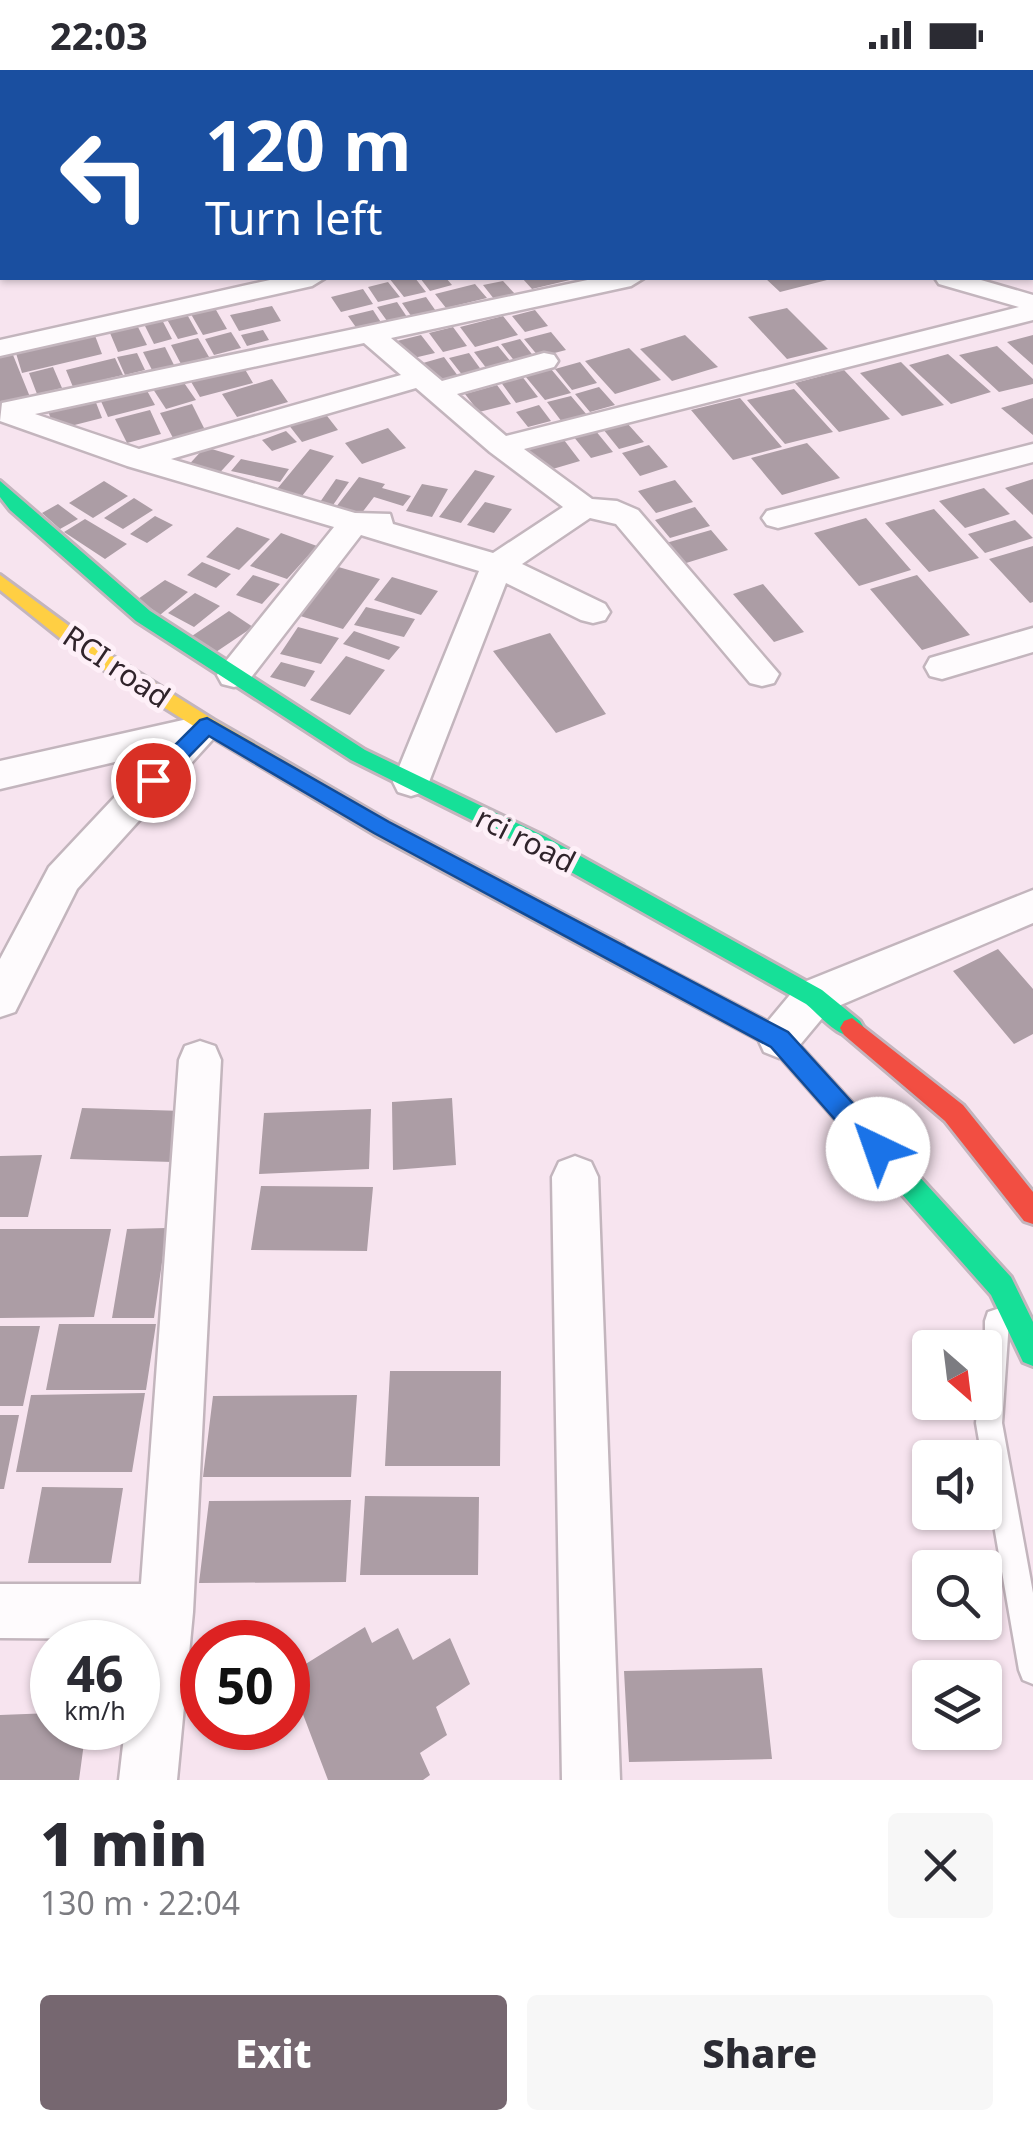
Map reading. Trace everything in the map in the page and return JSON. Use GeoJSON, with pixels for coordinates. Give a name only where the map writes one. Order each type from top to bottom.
{"type":"FeatureCollection","features":[{"type":"Feature","properties":{"kind":"main road","name":"rci road"},"geometry":{"type":"LineString","coordinates":[[0,486],[16,506],[143,616],[358,755],[538,843],[814,997],[954,1114],[1033,1212]]}},
{"type":"Feature","properties":{"kind":"main road","name":"RCI road"},"geometry":{"type":"LineString","coordinates":[[0,581],[92,653],[203,728],[779,1040],[1000,1286],[1033,1352]]}},
{"type":"Feature","properties":{"kind":"street"},"geometry":{"type":"LineString","coordinates":[[0,348],[303,280]]}},
{"type":"Feature","properties":{"kind":"street"},"geometry":{"type":"LineString","coordinates":[[593,612],[497,565],[367,522],[138,460],[2,412],[623,280]]}},
{"type":"Feature","properties":{"kind":"street"},"geometry":{"type":"LineString","coordinates":[[955,280],[1033,303]]}},
{"type":"Feature","properties":{"kind":"street"},"geometry":{"type":"LineString","coordinates":[[500,446],[1033,312]]}},
{"type":"Feature","properties":{"kind":"street"},"geometry":{"type":"LineString","coordinates":[[370,334],[500,446],[584,508],[617,511],[627,517],[762,674]]}},
{"type":"Feature","properties":{"kind":"street"},"geometry":{"type":"LineString","coordinates":[[138,460],[427,385],[544,361]]}},
{"type":"Feature","properties":{"kind":"street"},"geometry":{"type":"LineString","coordinates":[[778,518],[1033,453]]}},
{"type":"Feature","properties":{"kind":"street"},"geometry":{"type":"LineString","coordinates":[[411,782],[497,565],[584,508]]}},
{"type":"Feature","properties":{"kind":"street"},"geometry":{"type":"LineString","coordinates":[[234,675],[367,522]]}},
{"type":"Feature","properties":{"kind":"street"},"geometry":{"type":"LineString","coordinates":[[942,667],[1033,640]]}},
{"type":"Feature","properties":{"kind":"street"},"geometry":{"type":"LineString","coordinates":[[0,775],[203,728]]}},
{"type":"Feature","properties":{"kind":"street"},"geometry":{"type":"LineString","coordinates":[[0,1000],[63,878],[203,728]]}},
{"type":"Feature","properties":{"kind":"street"},"geometry":{"type":"LineString","coordinates":[[779,1040],[814,997],[1033,906]]}},
{"type":"Feature","properties":{"kind":"street"},"geometry":{"type":"LineString","coordinates":[[148,1780],[166,1612],[200,1060]]}},
{"type":"Feature","properties":{"kind":"street"},"geometry":{"type":"LineString","coordinates":[[575,1177],[591,1780]]}},
{"type":"Feature","properties":{"kind":"street"},"geometry":{"type":"LineString","coordinates":[[0,1611],[166,1612]]}},
{"type":"Feature","properties":{"kind":"lane"},"geometry":{"type":"LineString","coordinates":[[1000,1286],[988,1423],[1033,1670]]}},
{"type":"Feature","properties":{"kind":"building"},"geometry":{"type":"Polygon","coordinates":[[[391,280],[417,280],[426,292],[404,297],[391,280]]]}},
{"type":"Feature","properties":{"kind":"building"},"geometry":{"type":"Polygon","coordinates":[[[422,280],[448,280],[452,285],[430,291],[422,280]]]}},
{"type":"Feature","properties":{"kind":"building"},"geometry":{"type":"Polygon","coordinates":[[[524,280],[570,280],[532,289],[524,280]]]}},
{"type":"Feature","properties":{"kind":"building"},"geometry":{"type":"Polygon","coordinates":[[[767,280],[827,280],[780,292],[767,280]]]}},
{"type":"Feature","properties":{"kind":"building"},"geometry":{"type":"Polygon","coordinates":[[[503,281],[515,294],[494,299],[483,285],[503,281]]]}},
{"type":"Feature","properties":{"kind":"building"},"geometry":{"type":"Polygon","coordinates":[[[388,282],[400,297],[378,302],[368,287],[388,282]]]}},
{"type":"Feature","properties":{"kind":"building"},"geometry":{"type":"Polygon","coordinates":[[[475,284],[487,298],[446,308],[435,294],[475,284]]]}},
{"type":"Feature","properties":{"kind":"building"},"geometry":{"type":"Polygon","coordinates":[[[363,289],[373,304],[341,312],[331,297],[363,289]]]}},
{"type":"Feature","properties":{"kind":"building"},"geometry":{"type":"Polygon","coordinates":[[[426,297],[438,314],[414,320],[402,303],[426,297]]]}},
{"type":"Feature","properties":{"kind":"building"},"geometry":{"type":"Polygon","coordinates":[[[397,302],[409,320],[390,325],[377,307],[397,302]]]}},
{"type":"Feature","properties":{"kind":"building"},"geometry":{"type":"Polygon","coordinates":[[[212,303],[227,329],[203,335],[188,309],[212,303]]]}},
{"type":"Feature","properties":{"kind":"building"},"geometry":{"type":"Polygon","coordinates":[[[272,306],[281,321],[239,331],[230,315],[272,306]]]}},
{"type":"Feature","properties":{"kind":"building"},"geometry":{"type":"Polygon","coordinates":[[[787,308],[828,349],[787,359],[748,317],[787,308]]]}},
{"type":"Feature","properties":{"kind":"building"},"geometry":{"type":"Polygon","coordinates":[[[184,309],[198,334],[178,339],[164,314],[184,309]]]}},
{"type":"Feature","properties":{"kind":"building"},"geometry":{"type":"Polygon","coordinates":[[[373,310],[384,327],[360,333],[348,316],[373,310]]]}},
{"type":"Feature","properties":{"kind":"building"},"geometry":{"type":"Polygon","coordinates":[[[535,310],[548,326],[525,332],[512,316],[535,310]]]}},
{"type":"Feature","properties":{"kind":"building"},"geometry":{"type":"Polygon","coordinates":[[[160,316],[172,339],[154,344],[142,320],[160,316]]]}},
{"type":"Feature","properties":{"kind":"building"},"geometry":{"type":"Polygon","coordinates":[[[503,316],[518,335],[475,347],[460,327],[503,316]]]}},
{"type":"Feature","properties":{"kind":"building"},"geometry":{"type":"Polygon","coordinates":[[[138,327],[147,345],[118,352],[110,333],[138,327]]]}},
{"type":"Feature","properties":{"kind":"building"},"geometry":{"type":"Polygon","coordinates":[[[453,327],[467,346],[443,352],[429,333],[453,327]]]}},
{"type":"Feature","properties":{"kind":"building"},"geometry":{"type":"Polygon","coordinates":[[[263,330],[269,340],[247,346],[241,335],[263,330]]]}},
{"type":"Feature","properties":{"kind":"building"},"geometry":{"type":"Polygon","coordinates":[[[231,332],[241,348],[214,355],[205,339],[231,332]]]}},
{"type":"Feature","properties":{"kind":"building"},"geometry":{"type":"Polygon","coordinates":[[[551,332],[566,350],[539,357],[524,339],[551,332]]]}},
{"type":"Feature","properties":{"kind":"building"},"geometry":{"type":"Polygon","coordinates":[[[94,333],[102,354],[22,373],[15,350],[94,333]]]}},
{"type":"Feature","properties":{"kind":"building"},"geometry":{"type":"Polygon","coordinates":[[[421,335],[435,353],[405,360],[393,342],[421,335]]]}},
{"type":"Feature","properties":{"kind":"building"},"geometry":{"type":"Polygon","coordinates":[[[685,335],[718,367],[672,381],[640,349],[685,335]]]}},
{"type":"Feature","properties":{"kind":"building"},"geometry":{"type":"Polygon","coordinates":[[[1033,335],[1033,365],[1007,342],[1033,335]]]}},
{"type":"Feature","properties":{"kind":"building"},"geometry":{"type":"Polygon","coordinates":[[[198,338],[209,357],[181,364],[171,345],[198,338]]]}},
{"type":"Feature","properties":{"kind":"building"},"geometry":{"type":"Polygon","coordinates":[[[520,339],[535,358],[516,363],[501,344],[520,339]]]}},
{"type":"Feature","properties":{"kind":"building"},"geometry":{"type":"Polygon","coordinates":[[[498,346],[511,362],[487,369],[474,352],[498,346]]]}},
{"type":"Feature","properties":{"kind":"building"},"geometry":{"type":"Polygon","coordinates":[[[997,346],[1033,379],[1033,384],[999,392],[959,355],[997,346]]]}},
{"type":"Feature","properties":{"kind":"building"},"geometry":{"type":"Polygon","coordinates":[[[165,347],[174,365],[152,370],[143,352],[165,347]]]}},
{"type":"Feature","properties":{"kind":"building"},"geometry":{"type":"Polygon","coordinates":[[[629,348],[661,380],[615,394],[585,361],[629,348]]]}},
{"type":"Feature","properties":{"kind":"building"},"geometry":{"type":"Polygon","coordinates":[[[11,350],[30,397],[0,404],[0,353],[11,350]]]}},
{"type":"Feature","properties":{"kind":"building"},"geometry":{"type":"Polygon","coordinates":[[[137,353],[145,370],[125,375],[117,357],[137,353]]]}},
{"type":"Feature","properties":{"kind":"building"},"geometry":{"type":"Polygon","coordinates":[[[469,353],[482,371],[463,376],[449,358],[469,353]]]}},
{"type":"Feature","properties":{"kind":"building"},"geometry":{"type":"Polygon","coordinates":[[[948,354],[991,392],[951,404],[909,365],[948,354]]]}},
{"type":"Feature","properties":{"kind":"building"},"geometry":{"type":"Polygon","coordinates":[[[444,357],[458,376],[429,384],[416,365],[444,357]]]}},
{"type":"Feature","properties":{"kind":"building"},"geometry":{"type":"Polygon","coordinates":[[[115,358],[123,375],[73,387],[66,370],[115,358]]]}},
{"type":"Feature","properties":{"kind":"building"},"geometry":{"type":"Polygon","coordinates":[[[580,362],[597,383],[572,390],[555,369],[580,362]]]}},
{"type":"Feature","properties":{"kind":"building"},"geometry":{"type":"Polygon","coordinates":[[[901,362],[944,405],[902,416],[860,373],[901,362]]]}},
{"type":"Feature","properties":{"kind":"building"},"geometry":{"type":"Polygon","coordinates":[[[243,366],[253,383],[200,397],[190,380],[243,366]]]}},
{"type":"Feature","properties":{"kind":"building"},"geometry":{"type":"Polygon","coordinates":[[[53,367],[62,388],[37,394],[29,373],[53,367]]]}},
{"type":"Feature","properties":{"kind":"building"},"geometry":{"type":"Polygon","coordinates":[[[551,369],[571,393],[545,400],[525,376],[551,369]]]}},
{"type":"Feature","properties":{"kind":"building"},"geometry":{"type":"Polygon","coordinates":[[[844,370],[890,419],[839,432],[795,383],[844,370]]]}},
{"type":"Feature","properties":{"kind":"building"},"geometry":{"type":"Polygon","coordinates":[[[521,375],[538,397],[516,403],[500,381],[521,375]]]}},
{"type":"Feature","properties":{"kind":"building"},"geometry":{"type":"Polygon","coordinates":[[[180,377],[196,400],[166,409],[151,386],[180,377]]]}},
{"type":"Feature","properties":{"kind":"building"},"geometry":{"type":"Polygon","coordinates":[[[272,379],[288,402],[237,417],[222,394],[272,379]]]}},
{"type":"Feature","properties":{"kind":"building"},"geometry":{"type":"Polygon","coordinates":[[[497,385],[511,404],[479,412],[465,394],[497,385]]]}},
{"type":"Feature","properties":{"kind":"building"},"geometry":{"type":"Polygon","coordinates":[[[145,387],[155,405],[108,417],[100,399],[145,387]]]}},
{"type":"Feature","properties":{"kind":"building"},"geometry":{"type":"Polygon","coordinates":[[[599,387],[615,405],[590,412],[575,394],[599,387]]]}},
{"type":"Feature","properties":{"kind":"building"},"geometry":{"type":"Polygon","coordinates":[[[794,389],[833,432],[785,444],[747,400],[794,389]]]}},
{"type":"Feature","properties":{"kind":"building"},"geometry":{"type":"Polygon","coordinates":[[[571,396],[587,415],[562,422],[547,402],[571,396]]]}},
{"type":"Feature","properties":{"kind":"building"},"geometry":{"type":"Polygon","coordinates":[[[740,398],[782,447],[733,460],[691,410],[740,398]]]}},
{"type":"Feature","properties":{"kind":"building"},"geometry":{"type":"Polygon","coordinates":[[[1033,398],[1033,435],[1001,408],[1033,398]]]}},
{"type":"Feature","properties":{"kind":"building"},"geometry":{"type":"Polygon","coordinates":[[[95,400],[102,418],[55,430],[48,411],[95,400]]]}},
{"type":"Feature","properties":{"kind":"building"},"geometry":{"type":"Polygon","coordinates":[[[192,404],[205,430],[173,438],[160,413],[192,404]]]}},
{"type":"Feature","properties":{"kind":"building"},"geometry":{"type":"Polygon","coordinates":[[[539,405],[551,421],[528,427],[516,412],[539,405]]]}},
{"type":"Feature","properties":{"kind":"building"},"geometry":{"type":"Polygon","coordinates":[[[150,410],[161,434],[127,443],[115,419],[150,410]]]}},
{"type":"Feature","properties":{"kind":"building"},"geometry":{"type":"Polygon","coordinates":[[[324,412],[338,430],[302,442],[288,424],[324,412]]]}},
{"type":"Feature","properties":{"kind":"building"},"geometry":{"type":"Polygon","coordinates":[[[627,423],[644,442],[619,449],[603,429],[627,423]]]}},
{"type":"Feature","properties":{"kind":"building"},"geometry":{"type":"Polygon","coordinates":[[[388,428],[406,448],[362,464],[345,443],[388,428]]]}},
{"type":"Feature","properties":{"kind":"building"},"geometry":{"type":"Polygon","coordinates":[[[595,430],[613,452],[591,458],[573,436],[595,430]]]}},
{"type":"Feature","properties":{"kind":"building"},"geometry":{"type":"Polygon","coordinates":[[[286,431],[297,442],[272,451],[262,440],[286,431]]]}},
{"type":"Feature","properties":{"kind":"building"},"geometry":{"type":"Polygon","coordinates":[[[561,436],[580,461],[539,473],[520,447],[561,436]]]}},
{"type":"Feature","properties":{"kind":"building"},"geometry":{"type":"Polygon","coordinates":[[[807,443],[840,478],[782,495],[751,458],[807,443]]]}},
{"type":"Feature","properties":{"kind":"building"},"geometry":{"type":"Polygon","coordinates":[[[649,445],[668,467],[640,476],[622,453],[649,445]]]}},
{"type":"Feature","properties":{"kind":"building"},"geometry":{"type":"Polygon","coordinates":[[[205,447],[235,456],[214,479],[184,470],[205,447]]]}},
{"type":"Feature","properties":{"kind":"building"},"geometry":{"type":"Polygon","coordinates":[[[310,449],[334,456],[302,496],[277,489],[310,449]]]}},
{"type":"Feature","properties":{"kind":"building"},"geometry":{"type":"Polygon","coordinates":[[[241,459],[289,469],[280,482],[231,471],[241,459]]]}},
{"type":"Feature","properties":{"kind":"building"},"geometry":{"type":"Polygon","coordinates":[[[475,470],[495,476],[461,523],[439,517],[475,470]]]}},
{"type":"Feature","properties":{"kind":"building"},"geometry":{"type":"Polygon","coordinates":[[[359,477],[411,496],[403,506],[374,497],[361,514],[336,507],[359,477]]]}},
{"type":"Feature","properties":{"kind":"building"},"geometry":{"type":"Polygon","coordinates":[[[336,479],[349,482],[331,508],[318,505],[336,479]]]}},
{"type":"Feature","properties":{"kind":"building"},"geometry":{"type":"Polygon","coordinates":[[[1033,479],[1033,515],[1005,488],[1033,479]]]}},
{"type":"Feature","properties":{"kind":"building"},"geometry":{"type":"Polygon","coordinates":[[[675,480],[693,502],[656,513],[638,491],[675,480]]]}},
{"type":"Feature","properties":{"kind":"building"},"geometry":{"type":"Polygon","coordinates":[[[104,481],[128,496],[93,518],[69,503],[104,481]]]}},
{"type":"Feature","properties":{"kind":"building"},"geometry":{"type":"Polygon","coordinates":[[[422,484],[448,489],[432,517],[406,511],[422,484]]]}},
{"type":"Feature","properties":{"kind":"building"},"geometry":{"type":"Polygon","coordinates":[[[984,488],[1010,514],[965,528],[939,501],[984,488]]]}},
{"type":"Feature","properties":{"kind":"building"},"geometry":{"type":"Polygon","coordinates":[[[134,498],[153,510],[123,529],[104,518],[134,498]]]}},
{"type":"Feature","properties":{"kind":"building"},"geometry":{"type":"Polygon","coordinates":[[[485,502],[512,509],[494,533],[467,525],[485,502]]]}},
{"type":"Feature","properties":{"kind":"building"},"geometry":{"type":"Polygon","coordinates":[[[58,504],[78,519],[60,529],[42,513],[58,504]]]}},
{"type":"Feature","properties":{"kind":"building"},"geometry":{"type":"Polygon","coordinates":[[[695,507],[710,526],[670,538],[655,520],[695,507]]]}},
{"type":"Feature","properties":{"kind":"building"},"geometry":{"type":"Polygon","coordinates":[[[934,509],[979,558],[929,572],[885,523],[934,509]]]}},
{"type":"Feature","properties":{"kind":"building"},"geometry":{"type":"Polygon","coordinates":[[[155,516],[173,525],[147,543],[130,534],[155,516]]]}},
{"type":"Feature","properties":{"kind":"building"},"geometry":{"type":"Polygon","coordinates":[[[866,518],[911,570],[859,586],[814,533],[866,518]]]}},
{"type":"Feature","properties":{"kind":"building"},"geometry":{"type":"Polygon","coordinates":[[[85,519],[127,544],[105,559],[64,532],[85,519]]]}},
{"type":"Feature","properties":{"kind":"building"},"geometry":{"type":"Polygon","coordinates":[[[1015,520],[1033,538],[985,553],[968,534],[1015,520]]]}},
{"type":"Feature","properties":{"kind":"building"},"geometry":{"type":"Polygon","coordinates":[[[237,527],[270,539],[239,570],[206,557],[237,527]]]}},
{"type":"Feature","properties":{"kind":"building"},"geometry":{"type":"Polygon","coordinates":[[[711,530],[728,550],[683,564],[666,543],[711,530]]]}},
{"type":"Feature","properties":{"kind":"building"},"geometry":{"type":"Polygon","coordinates":[[[281,533],[317,546],[287,579],[250,566],[281,533]]]}},
{"type":"Feature","properties":{"kind":"building"},"geometry":{"type":"Polygon","coordinates":[[[1033,546],[1033,602],[1030,603],[989,559],[1033,546]]]}},
{"type":"Feature","properties":{"kind":"building"},"geometry":{"type":"Polygon","coordinates":[[[202,562],[231,574],[216,588],[187,575],[202,562]]]}},
{"type":"Feature","properties":{"kind":"building"},"geometry":{"type":"Polygon","coordinates":[[[335,566],[380,579],[343,629],[297,615],[335,566]]]}},
{"type":"Feature","properties":{"kind":"building"},"geometry":{"type":"Polygon","coordinates":[[[253,575],[280,584],[262,604],[236,595],[253,575]]]}},
{"type":"Feature","properties":{"kind":"building"},"geometry":{"type":"Polygon","coordinates":[[[917,575],[970,635],[922,650],[870,589],[917,575]]]}},
{"type":"Feature","properties":{"kind":"building"},"geometry":{"type":"Polygon","coordinates":[[[392,577],[438,591],[421,615],[374,600],[392,577]]]}},
{"type":"Feature","properties":{"kind":"building"},"geometry":{"type":"Polygon","coordinates":[[[165,580],[188,592],[160,615],[138,599],[165,580]]]}},
{"type":"Feature","properties":{"kind":"building"},"geometry":{"type":"Polygon","coordinates":[[[763,584],[804,632],[774,642],[733,594],[763,584]]]}},
{"type":"Feature","properties":{"kind":"building"},"geometry":{"type":"Polygon","coordinates":[[[195,593],[220,606],[194,627],[168,613],[195,593]]]}},
{"type":"Feature","properties":{"kind":"building"},"geometry":{"type":"Polygon","coordinates":[[[366,607],[415,619],[404,637],[354,625],[366,607]]]}},
{"type":"Feature","properties":{"kind":"building"},"geometry":{"type":"Polygon","coordinates":[[[229,611],[253,627],[216,652],[192,636],[229,611]]]}},
{"type":"Feature","properties":{"kind":"building"},"geometry":{"type":"Polygon","coordinates":[[[298,627],[339,638],[321,664],[280,654],[298,627]]]}},
{"type":"Feature","properties":{"kind":"building"},"geometry":{"type":"Polygon","coordinates":[[[354,631],[400,647],[389,660],[343,644],[354,631]]]}},
{"type":"Feature","properties":{"kind":"building"},"geometry":{"type":"Polygon","coordinates":[[[550,633],[606,714],[556,733],[493,651],[550,633]]]}},
{"type":"Feature","properties":{"kind":"building"},"geometry":{"type":"Polygon","coordinates":[[[346,656],[385,670],[350,715],[310,700],[346,656]]]}},
{"type":"Feature","properties":{"kind":"building"},"geometry":{"type":"Polygon","coordinates":[[[281,662],[315,671],[305,687],[270,677],[281,662]]]}},
{"type":"Feature","properties":{"kind":"building"},"geometry":{"type":"Polygon","coordinates":[[[998,949],[1033,989],[1033,1034],[1014,1044],[953,971],[998,949]]]}},
{"type":"Feature","properties":{"kind":"building"},"geometry":{"type":"Polygon","coordinates":[[[452,1098],[456,1165],[393,1170],[392,1102],[452,1098]]]}},
{"type":"Feature","properties":{"kind":"building"},"geometry":{"type":"Polygon","coordinates":[[[82,1108],[184,1111],[173,1162],[70,1159],[82,1108]]]}},
{"type":"Feature","properties":{"kind":"building"},"geometry":{"type":"Polygon","coordinates":[[[371,1109],[369,1169],[259,1174],[264,1113],[371,1109]]]}},
{"type":"Feature","properties":{"kind":"building"},"geometry":{"type":"Polygon","coordinates":[[[42,1155],[28,1217],[0,1217],[0,1156],[42,1155]]]}},
{"type":"Feature","properties":{"kind":"building"},"geometry":{"type":"Polygon","coordinates":[[[261,1186],[373,1187],[367,1251],[251,1250],[261,1186]]]}},
{"type":"Feature","properties":{"kind":"building"},"geometry":{"type":"Polygon","coordinates":[[[167,1228],[154,1318],[112,1318],[127,1229],[167,1228]]]}},
{"type":"Feature","properties":{"kind":"building"},"geometry":{"type":"Polygon","coordinates":[[[0,1229],[111,1229],[94,1317],[0,1318],[0,1229]]]}},
{"type":"Feature","properties":{"kind":"building"},"geometry":{"type":"Polygon","coordinates":[[[59,1324],[156,1324],[146,1390],[46,1390],[59,1324]]]}},
{"type":"Feature","properties":{"kind":"building"},"geometry":{"type":"Polygon","coordinates":[[[0,1326],[40,1326],[23,1406],[0,1406],[0,1326]]]}},
{"type":"Feature","properties":{"kind":"building"},"geometry":{"type":"Polygon","coordinates":[[[390,1371],[501,1371],[500,1466],[385,1466],[390,1371]]]}},
{"type":"Feature","properties":{"kind":"building"},"geometry":{"type":"Polygon","coordinates":[[[145,1393],[132,1472],[16,1472],[31,1395],[145,1393]]]}},
{"type":"Feature","properties":{"kind":"building"},"geometry":{"type":"Polygon","coordinates":[[[357,1395],[351,1477],[203,1477],[213,1396],[357,1395]]]}},
{"type":"Feature","properties":{"kind":"building"},"geometry":{"type":"Polygon","coordinates":[[[0,1415],[19,1415],[4,1489],[0,1489],[0,1415]]]}},
{"type":"Feature","properties":{"kind":"building"},"geometry":{"type":"Polygon","coordinates":[[[42,1487],[123,1488],[111,1563],[28,1563],[42,1487]]]}},
{"type":"Feature","properties":{"kind":"building"},"geometry":{"type":"Polygon","coordinates":[[[365,1496],[479,1497],[478,1575],[360,1575],[365,1496]]]}},
{"type":"Feature","properties":{"kind":"building"},"geometry":{"type":"Polygon","coordinates":[[[351,1500],[346,1582],[199,1583],[209,1501],[351,1500]]]}},
{"type":"Feature","properties":{"kind":"building"},"geometry":{"type":"Polygon","coordinates":[[[365,1627],[372,1643],[398,1628],[413,1660],[450,1638],[470,1684],[436,1707],[447,1735],[420,1753],[430,1775],[423,1780],[328,1780],[310,1733],[310,1661],[365,1627]]]}},
{"type":"Feature","properties":{"kind":"building"},"geometry":{"type":"Polygon","coordinates":[[[762,1668],[772,1759],[629,1762],[624,1671],[762,1668]]]}},
{"type":"Feature","properties":{"kind":"building"},"geometry":{"type":"Polygon","coordinates":[[[30,1714],[30,1750],[83,1750],[79,1780],[0,1780],[0,1715],[30,1714]]]}},
{"type":"Feature","properties":{"kind":"traffic: fast"},"geometry":{"type":"LineString","coordinates":[[0,486],[16,506],[143,616],[358,755],[538,843],[814,997],[852,1028]]}},
{"type":"Feature","properties":{"kind":"traffic: fast"},"geometry":{"type":"LineString","coordinates":[[615,952],[779,1039],[1001,1286],[1033,1352]]}},
{"type":"Feature","properties":{"kind":"traffic: slow"},"geometry":{"type":"LineString","coordinates":[[0,581],[92,653],[207,725],[382,828],[615,952]]}},
{"type":"Feature","properties":{"kind":"traffic: jam"},"geometry":{"type":"LineString","coordinates":[[852,1028],[954,1113],[1033,1212]]}},
{"type":"Feature","properties":{"kind":"route"},"geometry":{"type":"LineString","coordinates":[[153,780],[207,726],[382,828],[779,1040],[878,1149]]}}]}
